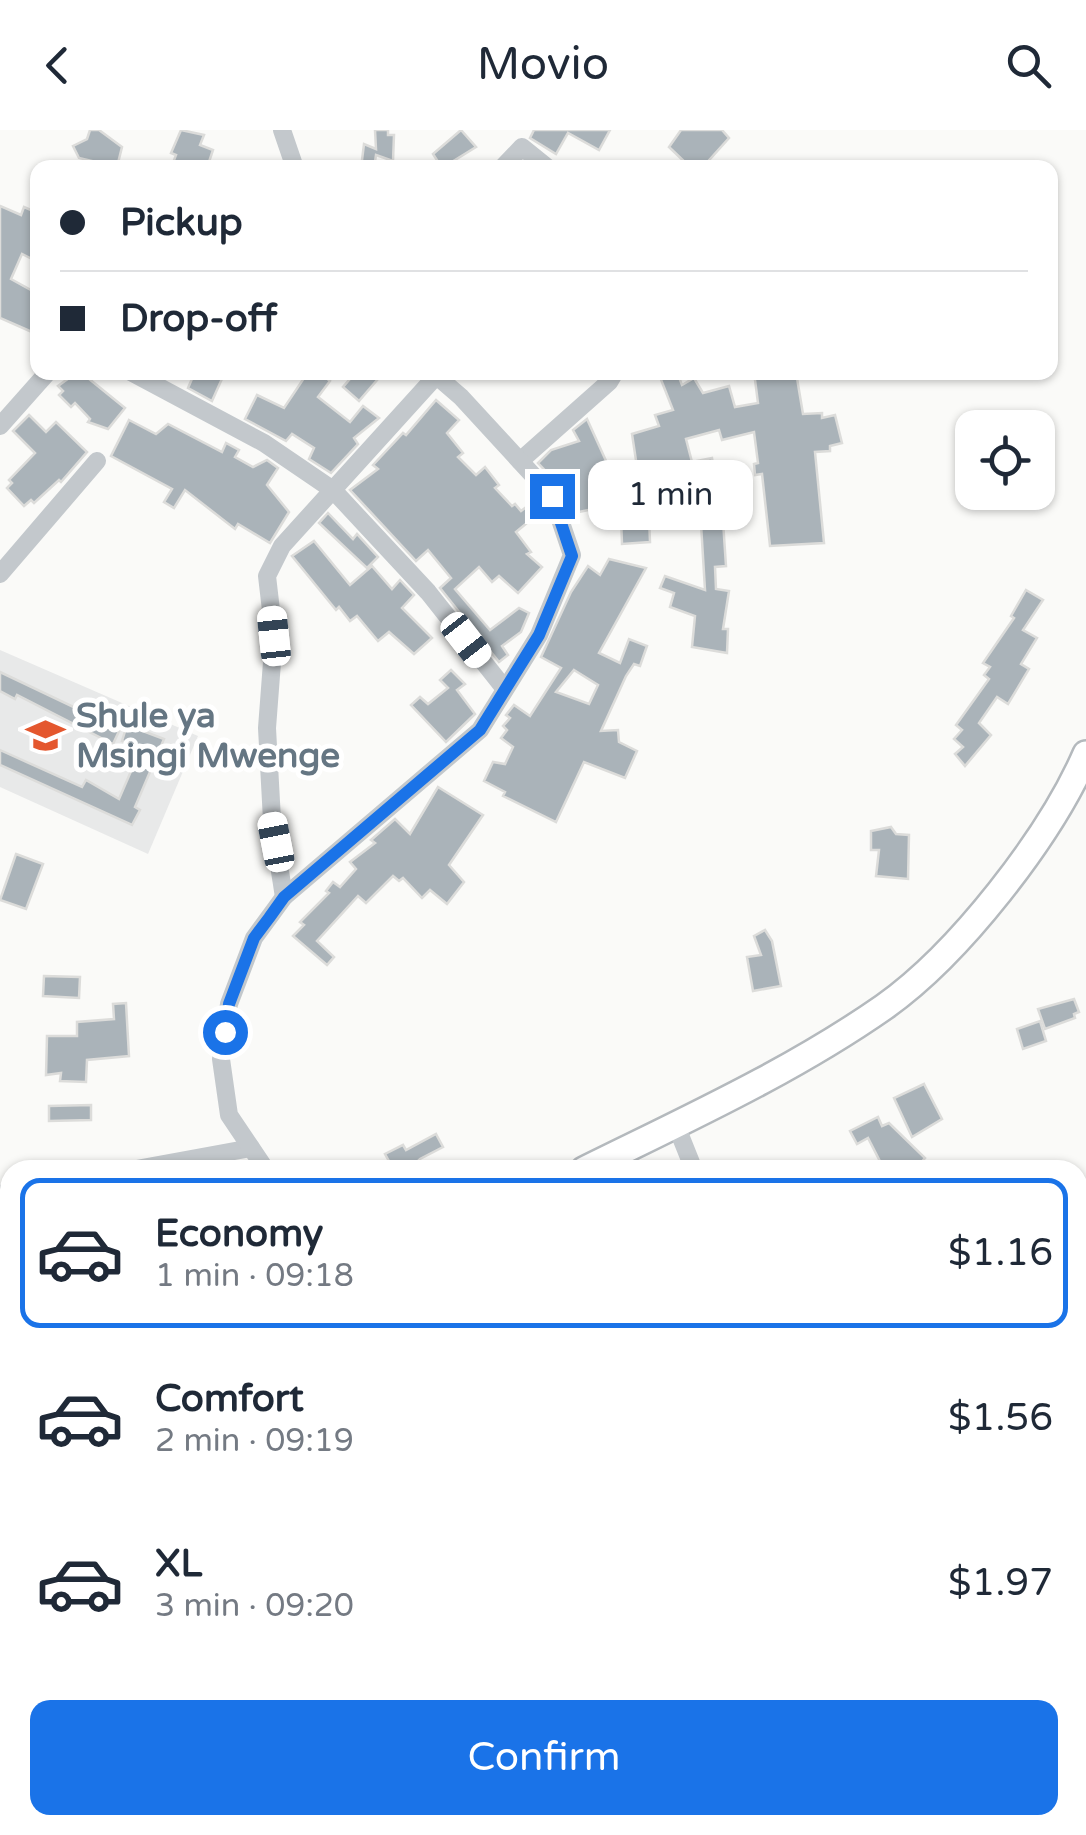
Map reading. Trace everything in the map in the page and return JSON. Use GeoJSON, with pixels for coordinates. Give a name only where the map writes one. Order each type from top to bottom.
{"type":"FeatureCollection","features":[{"type":"Feature","properties":{"kind":"highway"},"geometry":{"type":"LineString","coordinates":[[604,1160],[834,1040],[888,1004],[945,951],[999,890],[1067,797],[1086,754]]}},
{"type":"Feature","properties":{"kind":"street"},"geometry":{"type":"LineString","coordinates":[[282,130],[292,160]]}},
{"type":"Feature","properties":{"kind":"street"},"geometry":{"type":"LineString","coordinates":[[510,160],[522,147],[538,160]]}},
{"type":"Feature","properties":{"kind":"street"},"geometry":{"type":"LineString","coordinates":[[0,426],[41,380]]}},
{"type":"Feature","properties":{"kind":"street"},"geometry":{"type":"LineString","coordinates":[[146,380],[264,443],[333,490],[428,592],[504,688]]}},
{"type":"Feature","properties":{"kind":"street"},"geometry":{"type":"LineString","coordinates":[[284,897],[272,820],[267,728],[274,636],[267,576],[282,546],[429,380]]}},
{"type":"Feature","properties":{"kind":"street"},"geometry":{"type":"LineString","coordinates":[[259,1160],[229,1115],[221,1059],[229,1004],[254,938],[284,897],[480,730],[539,635],[572,556],[552,496],[440,380]]}},
{"type":"Feature","properties":{"kind":"street"},"geometry":{"type":"LineString","coordinates":[[520,461],[611,380]]}},
{"type":"Feature","properties":{"kind":"street"},"geometry":{"type":"LineString","coordinates":[[0,574],[98,460]]}},
{"type":"Feature","properties":{"kind":"street"},"geometry":{"type":"LineString","coordinates":[[676,1125],[690,1160]]}},
{"type":"Feature","properties":{"kind":"street"},"geometry":{"type":"LineString","coordinates":[[186,1160],[251,1148]]}},
{"type":"Feature","properties":{"kind":"shaded area"},"geometry":{"type":"Polygon","coordinates":[[[0,650],[198,736],[148,854],[0,787],[0,650]]]}},
{"type":"Feature","properties":{"kind":"building"},"geometry":{"type":"Polygon","coordinates":[[[90,130],[99,130],[122,147],[119,160],[79,158],[73,146],[87,139],[90,130]]]}},
{"type":"Feature","properties":{"kind":"building"},"geometry":{"type":"Polygon","coordinates":[[[181,130],[204,135],[200,145],[213,150],[210,160],[174,160],[176,155],[171,153],[181,130]]]}},
{"type":"Feature","properties":{"kind":"building"},"geometry":{"type":"Polygon","coordinates":[[[375,130],[388,130],[388,135],[394,135],[393,160],[376,155],[375,160],[362,160],[364,144],[376,149],[375,130]]]}},
{"type":"Feature","properties":{"kind":"building"},"geometry":{"type":"Polygon","coordinates":[[[461,130],[476,147],[455,160],[437,160],[433,154],[461,130]]]}},
{"type":"Feature","properties":{"kind":"building"},"geometry":{"type":"Polygon","coordinates":[[[534,130],[610,130],[599,150],[568,133],[556,154],[530,138],[534,130]]]}},
{"type":"Feature","properties":{"kind":"building"},"geometry":{"type":"Polygon","coordinates":[[[681,130],[722,130],[729,138],[709,160],[683,160],[669,147],[681,130]]]}},
{"type":"Feature","properties":{"kind":"building"},"geometry":{"type":"Polygon","coordinates":[[[0,206],[21,215],[24,207],[30,210],[30,258],[22,254],[11,279],[30,290],[30,331],[0,318],[0,206]]]}},
{"type":"Feature","properties":{"kind":"building"},"geometry":{"type":"Polygon","coordinates":[[[66,380],[90,380],[125,408],[108,429],[88,422],[90,419],[75,403],[71,407],[59,395],[63,391],[58,386],[66,380]]]}},
{"type":"Feature","properties":{"kind":"building"},"geometry":{"type":"Polygon","coordinates":[[[192,380],[221,380],[212,401],[188,388],[192,380]]]}},
{"type":"Feature","properties":{"kind":"building"},"geometry":{"type":"Polygon","coordinates":[[[303,380],[329,380],[318,397],[350,422],[363,406],[379,418],[354,438],[358,444],[331,473],[309,459],[314,448],[292,434],[286,441],[245,419],[257,395],[284,408],[303,380]]]}},
{"type":"Feature","properties":{"kind":"building"},"geometry":{"type":"Polygon","coordinates":[[[349,380],[377,380],[359,401],[343,387],[349,380]]]}},
{"type":"Feature","properties":{"kind":"building"},"geometry":{"type":"Polygon","coordinates":[[[661,380],[680,380],[682,385],[695,380],[703,393],[729,386],[735,407],[758,403],[755,380],[797,380],[803,414],[822,413],[822,418],[835,415],[842,443],[830,446],[830,451],[815,452],[824,543],[770,546],[762,474],[755,475],[754,464],[758,463],[754,432],[722,440],[719,430],[686,439],[692,462],[712,458],[721,484],[715,486],[718,500],[695,504],[691,478],[654,488],[655,493],[646,498],[574,513],[566,483],[562,484],[560,477],[555,481],[538,463],[551,450],[579,441],[573,430],[587,419],[612,474],[637,467],[632,434],[659,426],[655,415],[673,410],[661,380]]]}},
{"type":"Feature","properties":{"kind":"building"},"geometry":{"type":"Polygon","coordinates":[[[436,400],[459,420],[447,433],[463,453],[458,457],[476,475],[485,467],[499,485],[495,488],[512,506],[515,504],[521,511],[525,508],[533,518],[516,532],[531,552],[527,554],[542,567],[518,593],[499,576],[492,582],[479,567],[455,589],[490,630],[519,608],[529,613],[521,632],[502,646],[508,655],[499,662],[440,588],[451,578],[428,550],[416,561],[350,490],[378,469],[373,465],[436,400]]]}},
{"type":"Feature","properties":{"kind":"building"},"geometry":{"type":"Polygon","coordinates":[[[29,415],[46,432],[56,422],[87,452],[61,482],[24,506],[7,488],[12,483],[9,480],[35,453],[13,431],[29,415]]]}},
{"type":"Feature","properties":{"kind":"building"},"geometry":{"type":"Polygon","coordinates":[[[129,420],[156,434],[168,424],[222,452],[226,443],[239,450],[235,457],[253,467],[267,460],[278,468],[267,485],[289,512],[270,543],[238,524],[235,529],[185,490],[174,508],[164,502],[172,489],[111,456],[129,420]]]}},
{"type":"Feature","properties":{"kind":"building"},"geometry":{"type":"Polygon","coordinates":[[[328,513],[353,539],[357,534],[378,557],[367,568],[319,523],[328,513]]]}},
{"type":"Feature","properties":{"kind":"building"},"geometry":{"type":"Polygon","coordinates":[[[649,517],[650,542],[622,544],[621,518],[649,517]]]}},
{"type":"Feature","properties":{"kind":"building"},"geometry":{"type":"Polygon","coordinates":[[[723,521],[726,566],[715,567],[716,589],[729,591],[723,629],[728,629],[727,653],[692,647],[695,616],[670,607],[674,593],[660,588],[665,576],[705,590],[701,524],[723,521]]]}},
{"type":"Feature","properties":{"kind":"building"},"geometry":{"type":"Polygon","coordinates":[[[314,541],[350,585],[372,566],[392,589],[400,580],[414,595],[402,608],[432,638],[414,654],[389,632],[378,641],[357,616],[350,621],[339,607],[336,610],[292,556],[314,541]]]}},
{"type":"Feature","properties":{"kind":"building"},"geometry":{"type":"Polygon","coordinates":[[[609,559],[646,568],[599,653],[620,663],[629,639],[647,646],[640,666],[634,664],[626,676],[601,731],[618,730],[619,742],[637,751],[625,778],[584,762],[556,822],[503,796],[505,792],[484,781],[493,762],[505,764],[513,747],[501,738],[507,730],[503,726],[510,718],[506,715],[514,705],[530,716],[561,668],[541,657],[571,592],[588,566],[600,575],[609,559]],[[574,670],[556,692],[589,704],[598,685],[574,670]]]}},
{"type":"Feature","properties":{"kind":"building"},"geometry":{"type":"Polygon","coordinates":[[[1026,590],[1043,600],[1023,630],[1037,638],[1021,664],[1029,669],[1008,704],[997,697],[979,723],[991,735],[965,766],[955,754],[963,747],[954,739],[962,730],[956,725],[989,679],[984,675],[990,667],[983,663],[1014,618],[1011,616],[1026,590]]]}},
{"type":"Feature","properties":{"kind":"building"},"geometry":{"type":"Polygon","coordinates":[[[451,670],[465,684],[457,690],[475,714],[446,742],[411,705],[420,697],[428,704],[448,688],[440,680],[451,670]]]}},
{"type":"Feature","properties":{"kind":"building"},"geometry":{"type":"Polygon","coordinates":[[[0,672],[120,729],[113,744],[17,695],[15,699],[0,691],[0,672]]]}},
{"type":"Feature","properties":{"kind":"building"},"geometry":{"type":"Polygon","coordinates":[[[127,725],[164,739],[135,807],[140,810],[132,825],[0,765],[0,750],[82,787],[86,780],[119,799],[141,748],[122,741],[127,725]]]}},
{"type":"Feature","properties":{"kind":"building"},"geometry":{"type":"Polygon","coordinates":[[[438,787],[483,815],[449,865],[464,882],[447,904],[430,890],[422,898],[403,878],[399,881],[393,876],[366,903],[358,896],[317,941],[334,957],[327,965],[293,936],[304,925],[300,922],[329,893],[326,891],[333,882],[340,887],[356,869],[350,862],[375,843],[371,840],[395,819],[410,834],[438,787]]]}},
{"type":"Feature","properties":{"kind":"building"},"geometry":{"type":"Polygon","coordinates":[[[891,827],[896,834],[909,835],[908,879],[876,876],[879,850],[871,850],[871,831],[891,827]]]}},
{"type":"Feature","properties":{"kind":"building"},"geometry":{"type":"Polygon","coordinates":[[[16,854],[43,864],[26,909],[0,900],[16,854]]]}},
{"type":"Feature","properties":{"kind":"building"},"geometry":{"type":"Polygon","coordinates":[[[765,930],[772,941],[781,986],[753,991],[747,957],[761,955],[754,936],[765,930]]]}},
{"type":"Feature","properties":{"kind":"building"},"geometry":{"type":"Polygon","coordinates":[[[44,976],[80,977],[79,998],[43,996],[44,976]]]}},
{"type":"Feature","properties":{"kind":"building"},"geometry":{"type":"Polygon","coordinates":[[[1074,999],[1079,1012],[1074,1014],[1075,1018],[1045,1029],[1038,1009],[1074,999]]]}},
{"type":"Feature","properties":{"kind":"building"},"geometry":{"type":"Polygon","coordinates":[[[126,1003],[129,1056],[87,1060],[86,1082],[60,1081],[61,1073],[46,1075],[47,1036],[77,1036],[77,1022],[114,1019],[113,1004],[126,1003]]]}},
{"type":"Feature","properties":{"kind":"building"},"geometry":{"type":"Polygon","coordinates":[[[1040,1021],[1046,1041],[1023,1049],[1017,1029],[1040,1021]]]}},
{"type":"Feature","properties":{"kind":"building"},"geometry":{"type":"Polygon","coordinates":[[[924,1084],[942,1119],[912,1137],[894,1098],[924,1084]]]}},
{"type":"Feature","properties":{"kind":"building"},"geometry":{"type":"Polygon","coordinates":[[[91,1105],[91,1120],[49,1121],[49,1106],[91,1105]]]}},
{"type":"Feature","properties":{"kind":"building"},"geometry":{"type":"Polygon","coordinates":[[[878,1117],[882,1126],[889,1123],[925,1158],[879,1160],[868,1138],[857,1144],[850,1131],[878,1117]]]}},
{"type":"Feature","properties":{"kind":"building"},"geometry":{"type":"Polygon","coordinates":[[[436,1134],[443,1147],[419,1160],[388,1160],[385,1154],[403,1145],[406,1150],[436,1134]]]}},
{"type":"Feature","properties":{"kind":"place","name":"Shule ya Msingi Mwenge"},"geometry":{"type":"Point","coordinates":[46,736]}},
{"type":"Feature","properties":{"kind":"route"},"geometry":{"type":"LineString","coordinates":[[225,1032],[229,1004],[254,938],[284,897],[480,730],[539,635],[572,556],[552,496]]}}]}
